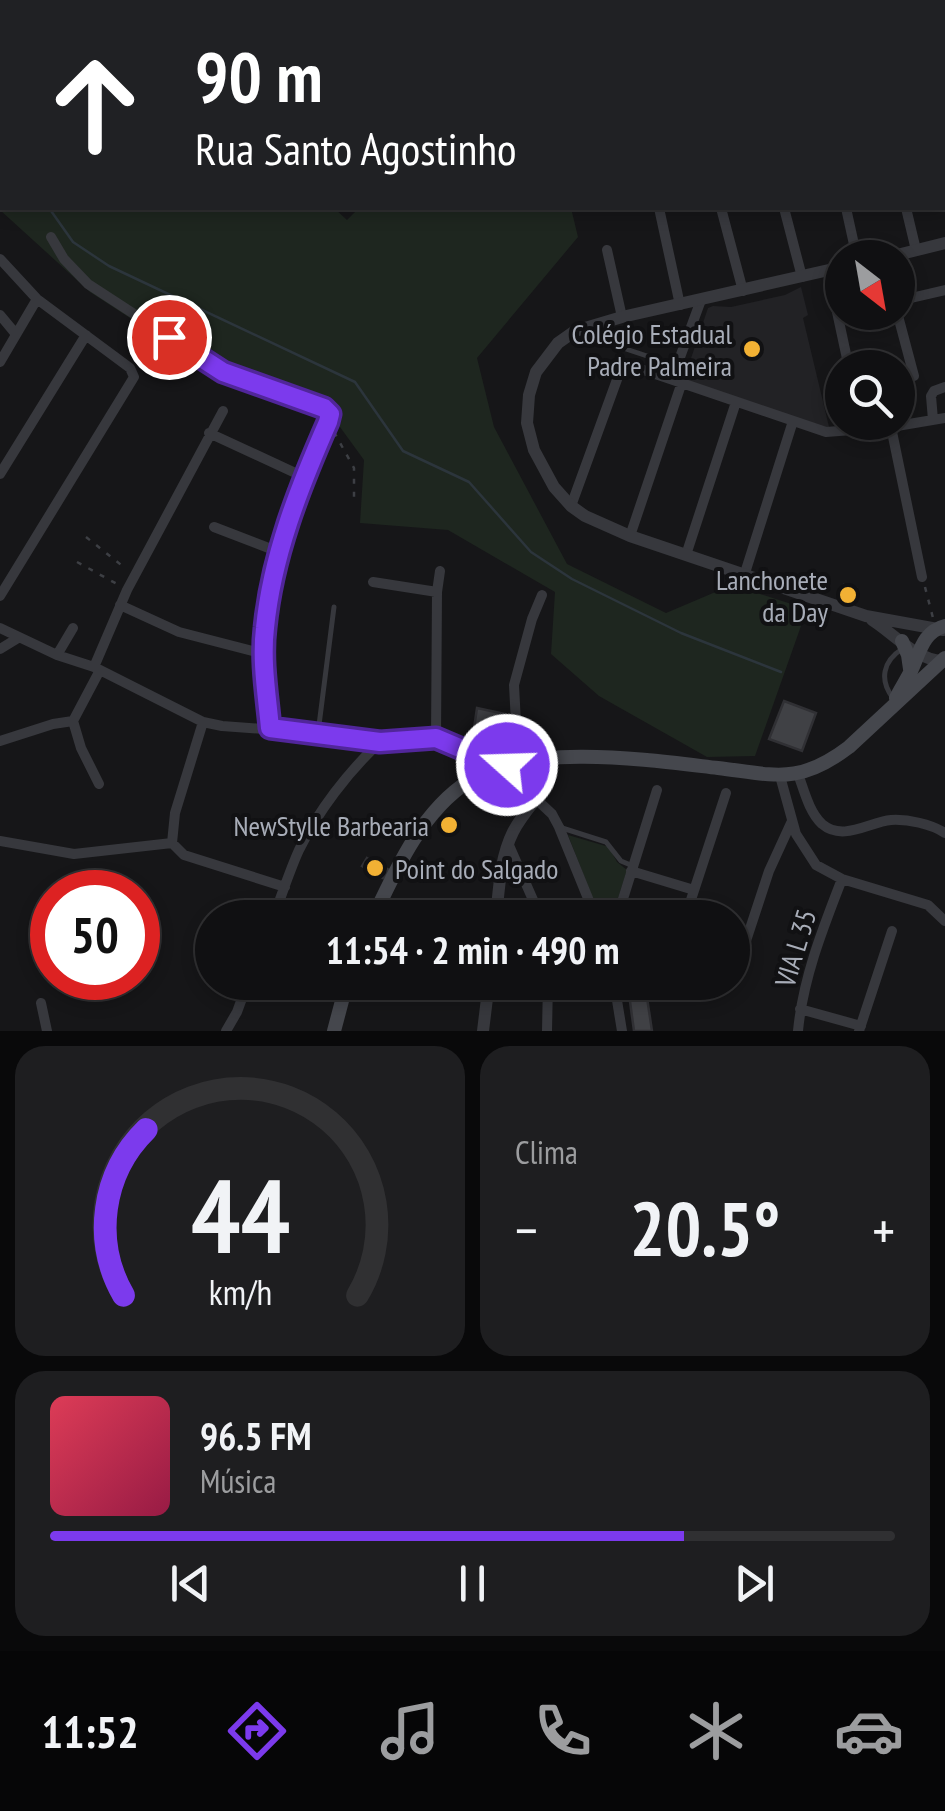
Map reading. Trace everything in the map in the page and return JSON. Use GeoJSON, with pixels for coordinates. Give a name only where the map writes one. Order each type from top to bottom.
{"type":"FeatureCollection","features":[{"type":"Feature","properties":{"kind":"main road"},"geometry":{"type":"LineString","coordinates":[[884,715],[910,674],[908,647],[922,643],[942,629]]}},
{"type":"Feature","properties":{"kind":"main road"},"geometry":{"type":"LineString","coordinates":[[383,900],[416,835],[458,789],[488,772],[547,759],[582,758],[665,762],[780,776],[798,774],[834,759],[943,659]]}},
{"type":"Feature","properties":{"kind":"main road"},"geometry":{"type":"LineString","coordinates":[[334,1031],[342,1000]]}},
{"type":"Feature","properties":{"kind":"street"},"geometry":{"type":"LineString","coordinates":[[660,210],[680,305]]}},
{"type":"Feature","properties":{"kind":"street"},"geometry":{"type":"LineString","coordinates":[[722,210],[743,291]]}},
{"type":"Feature","properties":{"kind":"street"},"geometry":{"type":"LineString","coordinates":[[785,210],[802,278]]}},
{"type":"Feature","properties":{"kind":"street"},"geometry":{"type":"LineString","coordinates":[[846,210],[853,240]]}},
{"type":"Feature","properties":{"kind":"street"},"geometry":{"type":"LineString","coordinates":[[906,210],[916,250],[944,246]]}},
{"type":"Feature","properties":{"kind":"street"},"geometry":{"type":"LineString","coordinates":[[51,237],[64,260],[88,284],[223,372],[324,408],[330,414],[279,552],[264,629],[270,728]]}},
{"type":"Feature","properties":{"kind":"street"},"geometry":{"type":"LineString","coordinates":[[607,250],[622,317]]}},
{"type":"Feature","properties":{"kind":"street"},"geometry":{"type":"LineString","coordinates":[[0,258],[37,299],[130,368],[134,377],[0,596]]}},
{"type":"Feature","properties":{"kind":"street"},"geometry":{"type":"LineString","coordinates":[[825,271],[576,331],[558,343],[536,372],[529,394],[527,424],[534,450],[554,487],[571,506],[630,536],[866,616],[942,629]]}},
{"type":"Feature","properties":{"kind":"street"},"geometry":{"type":"LineString","coordinates":[[915,297],[945,290]]}},
{"type":"Feature","properties":{"kind":"street"},"geometry":{"type":"LineString","coordinates":[[0,362],[37,299]]}},
{"type":"Feature","properties":{"kind":"street"},"geometry":{"type":"LineString","coordinates":[[630,536],[677,380],[677,366],[701,300]]}},
{"type":"Feature","properties":{"kind":"street"},"geometry":{"type":"LineString","coordinates":[[0,315],[15,334]]}},
{"type":"Feature","properties":{"kind":"street"},"geometry":{"type":"LineString","coordinates":[[1,469],[86,335]]}},
{"type":"Feature","properties":{"kind":"street"},"geometry":{"type":"LineString","coordinates":[[571,506],[622,364],[825,432]]}},
{"type":"Feature","properties":{"kind":"street"},"geometry":{"type":"LineString","coordinates":[[939,419],[931,396],[945,387]]}},
{"type":"Feature","properties":{"kind":"street"},"geometry":{"type":"LineString","coordinates":[[686,555],[736,402]]}},
{"type":"Feature","properties":{"kind":"street"},"geometry":{"type":"LineString","coordinates":[[99,784],[73,721],[127,590],[222,411]]}},
{"type":"Feature","properties":{"kind":"street"},"geometry":{"type":"LineString","coordinates":[[745,574],[793,420]]}},
{"type":"Feature","properties":{"kind":"street"},"geometry":{"type":"LineString","coordinates":[[209,433],[304,477]]}},
{"type":"Feature","properties":{"kind":"street"},"geometry":{"type":"LineString","coordinates":[[894,440],[922,577]]}},
{"type":"Feature","properties":{"kind":"street"},"geometry":{"type":"LineString","coordinates":[[214,527],[279,552]]}},
{"type":"Feature","properties":{"kind":"street"},"geometry":{"type":"LineString","coordinates":[[436,738],[440,571]]}},
{"type":"Feature","properties":{"kind":"street"},"geometry":{"type":"LineString","coordinates":[[373,582],[438,592]]}},
{"type":"Feature","properties":{"kind":"street"},"geometry":{"type":"LineString","coordinates":[[542,595],[514,685],[516,723],[507,765],[552,814],[589,900]]}},
{"type":"Feature","properties":{"kind":"street"},"geometry":{"type":"LineString","coordinates":[[120,605],[179,632],[264,654]]}},
{"type":"Feature","properties":{"kind":"street"},"geometry":{"type":"LineString","coordinates":[[866,616],[930,660],[943,659]]}},
{"type":"Feature","properties":{"kind":"street"},"geometry":{"type":"LineString","coordinates":[[0,628],[97,669],[203,722],[380,742],[436,738],[469,752],[488,772]]}},
{"type":"Feature","properties":{"kind":"street"},"geometry":{"type":"LineString","coordinates":[[57,655],[73,628]]}},
{"type":"Feature","properties":{"kind":"street"},"geometry":{"type":"LineString","coordinates":[[0,649],[18,638]]}},
{"type":"Feature","properties":{"kind":"street"},"geometry":{"type":"LineString","coordinates":[[0,741],[73,721]]}},
{"type":"Feature","properties":{"kind":"street"},"geometry":{"type":"LineString","coordinates":[[203,722],[174,813],[172,843],[184,856],[285,887]]}},
{"type":"Feature","properties":{"kind":"street"},"geometry":{"type":"LineString","coordinates":[[280,900],[298,851],[316,822],[348,776],[380,742]]}},
{"type":"Feature","properties":{"kind":"street"},"geometry":{"type":"LineString","coordinates":[[798,774],[814,815],[831,830],[855,830],[888,820],[942,828]]}},
{"type":"Feature","properties":{"kind":"street"},"geometry":{"type":"LineString","coordinates":[[780,776],[792,822],[816,865],[842,879],[928,905],[945,921]]}},
{"type":"Feature","properties":{"kind":"street"},"geometry":{"type":"LineString","coordinates":[[623,900],[657,790]]}},
{"type":"Feature","properties":{"kind":"street"},"geometry":{"type":"LineString","coordinates":[[691,900],[726,793]]}},
{"type":"Feature","properties":{"kind":"street"},"geometry":{"type":"LineString","coordinates":[[498,900],[508,843],[536,799]]}},
{"type":"Feature","properties":{"kind":"street"},"geometry":{"type":"LineString","coordinates":[[750,930],[792,822]]}},
{"type":"Feature","properties":{"kind":"street"},"geometry":{"type":"LineString","coordinates":[[0,840],[74,854],[172,843]]}},
{"type":"Feature","properties":{"kind":"street"},"geometry":{"type":"LineString","coordinates":[[508,843],[533,900]]}},
{"type":"Feature","properties":{"kind":"street"},"geometry":{"type":"LineString","coordinates":[[632,869],[694,890]]}},
{"type":"Feature","properties":{"kind":"street","name":"VIA L 35"},"geometry":{"type":"LineString","coordinates":[[798,1031],[818,941],[842,879]]}},
{"type":"Feature","properties":{"kind":"street"},"geometry":{"type":"LineString","coordinates":[[800,1009],[860,1028],[892,932]]}},
{"type":"Feature","properties":{"kind":"street"},"geometry":{"type":"LineString","coordinates":[[226,1031],[241,1000]]}},
{"type":"Feature","properties":{"kind":"street"},"geometry":{"type":"LineString","coordinates":[[483,1031],[487,1000]]}},
{"type":"Feature","properties":{"kind":"street"},"geometry":{"type":"LineString","coordinates":[[548,1000],[548,1031]]}},
{"type":"Feature","properties":{"kind":"street"},"geometry":{"type":"LineString","coordinates":[[617,1000],[622,1031]]}},
{"type":"Feature","properties":{"kind":"street"},"geometry":{"type":"LineString","coordinates":[[41,1003],[48,1031]]}},
{"type":"Feature","properties":{"kind":"lane"},"geometry":{"type":"LineString","coordinates":[[626,348],[677,366]]}},
{"type":"Feature","properties":{"kind":"lane"},"geometry":{"type":"LineString","coordinates":[[318,733],[334,606]]}},
{"type":"Feature","properties":{"kind":"lane"},"geometry":{"type":"LineString","coordinates":[[894,700],[885,686],[885,668],[891,658],[908,647]]}},
{"type":"Feature","properties":{"kind":"lane"},"geometry":{"type":"LineString","coordinates":[[559,827],[606,842],[632,869]]}},
{"type":"Feature","properties":{"kind":"path"},"geometry":{"type":"LineString","coordinates":[[328,422],[354,468],[354,497]]}},
{"type":"Feature","properties":{"kind":"path"},"geometry":{"type":"LineString","coordinates":[[86,538],[134,576]]}},
{"type":"Feature","properties":{"kind":"path"},"geometry":{"type":"LineString","coordinates":[[77,562],[127,590]]}},
{"type":"Feature","properties":{"kind":"path"},"geometry":{"type":"LineString","coordinates":[[922,577],[942,629]]}},
{"type":"Feature","properties":{"kind":"shaded area"},"geometry":{"type":"Polygon","coordinates":[[[0,210],[336,210],[347,220],[357,210],[571,210],[578,237],[477,358],[494,427],[567,564],[666,613],[732,585],[807,609],[755,756],[707,757],[599,696],[551,654],[555,592],[448,530],[360,523],[364,460],[332,416],[236,387],[90,292],[0,210]]]}},
{"type":"Feature","properties":{"kind":"shaded area","name":"Colégio Estadual Padre Palmeira"},"geometry":{"type":"Polygon","coordinates":[[[801,287],[808,315],[803,318],[825,410],[825,429],[683,382],[708,308],[785,295],[801,287]]]}},
{"type":"Feature","properties":{"kind":"shaded area"},"geometry":{"type":"Polygon","coordinates":[[[568,835],[609,847],[627,870],[617,900],[593,900],[568,835]]]}},
{"type":"Feature","properties":{"kind":"building","name":"Lanchonete da Day"},"geometry":{"type":"Polygon","coordinates":[[[844,585],[856,588],[852,601],[840,598],[844,585]]]}},
{"type":"Feature","properties":{"kind":"building"},"geometry":{"type":"Polygon","coordinates":[[[784,701],[816,713],[802,751],[769,739],[784,701]]]}},
{"type":"Feature","properties":{"kind":"building"},"geometry":{"type":"Polygon","coordinates":[[[477,708],[505,714],[500,740],[473,735],[477,708]]]}},
{"type":"Feature","properties":{"kind":"building"},"geometry":{"type":"Polygon","coordinates":[[[500,784],[507,808],[494,813],[486,789],[500,784]]]}},
{"type":"Feature","properties":{"kind":"building","name":"Point do Salgado"},"geometry":{"type":"Polygon","coordinates":[[[367,858],[389,870],[383,878],[362,866],[367,858]]]}},
{"type":"Feature","properties":{"kind":"building"},"geometry":{"type":"Polygon","coordinates":[[[630,1000],[647,1000],[652,1031],[634,1031],[630,1000]]]}},
{"type":"Feature","properties":{"kind":"waterway"},"geometry":{"type":"LineString","coordinates":[[50,210],[73,242],[109,266],[355,382],[403,451],[469,482],[531,552],[572,579],[681,633],[781,672]]}},
{"type":"Feature","properties":{"kind":"place","name":"Colégio Estadual Padre Palmeira"},"geometry":{"type":"Point","coordinates":[752,349]}},
{"type":"Feature","properties":{"kind":"place","name":"Lanchonete da Day"},"geometry":{"type":"Point","coordinates":[848,595]}},
{"type":"Feature","properties":{"kind":"place","name":"NewStylle Barbearia"},"geometry":{"type":"Point","coordinates":[449,825]}},
{"type":"Feature","properties":{"kind":"place","name":"Point do Salgado"},"geometry":{"type":"Point","coordinates":[375,868]}},
{"type":"Feature","properties":{"kind":"route"},"geometry":{"type":"LineString","coordinates":[[169,337],[223,372],[324,408],[330,414],[304,477],[274,572],[264,629],[270,728],[380,742],[436,738],[460,746],[478,758],[488,772],[507,765]]}}]}
